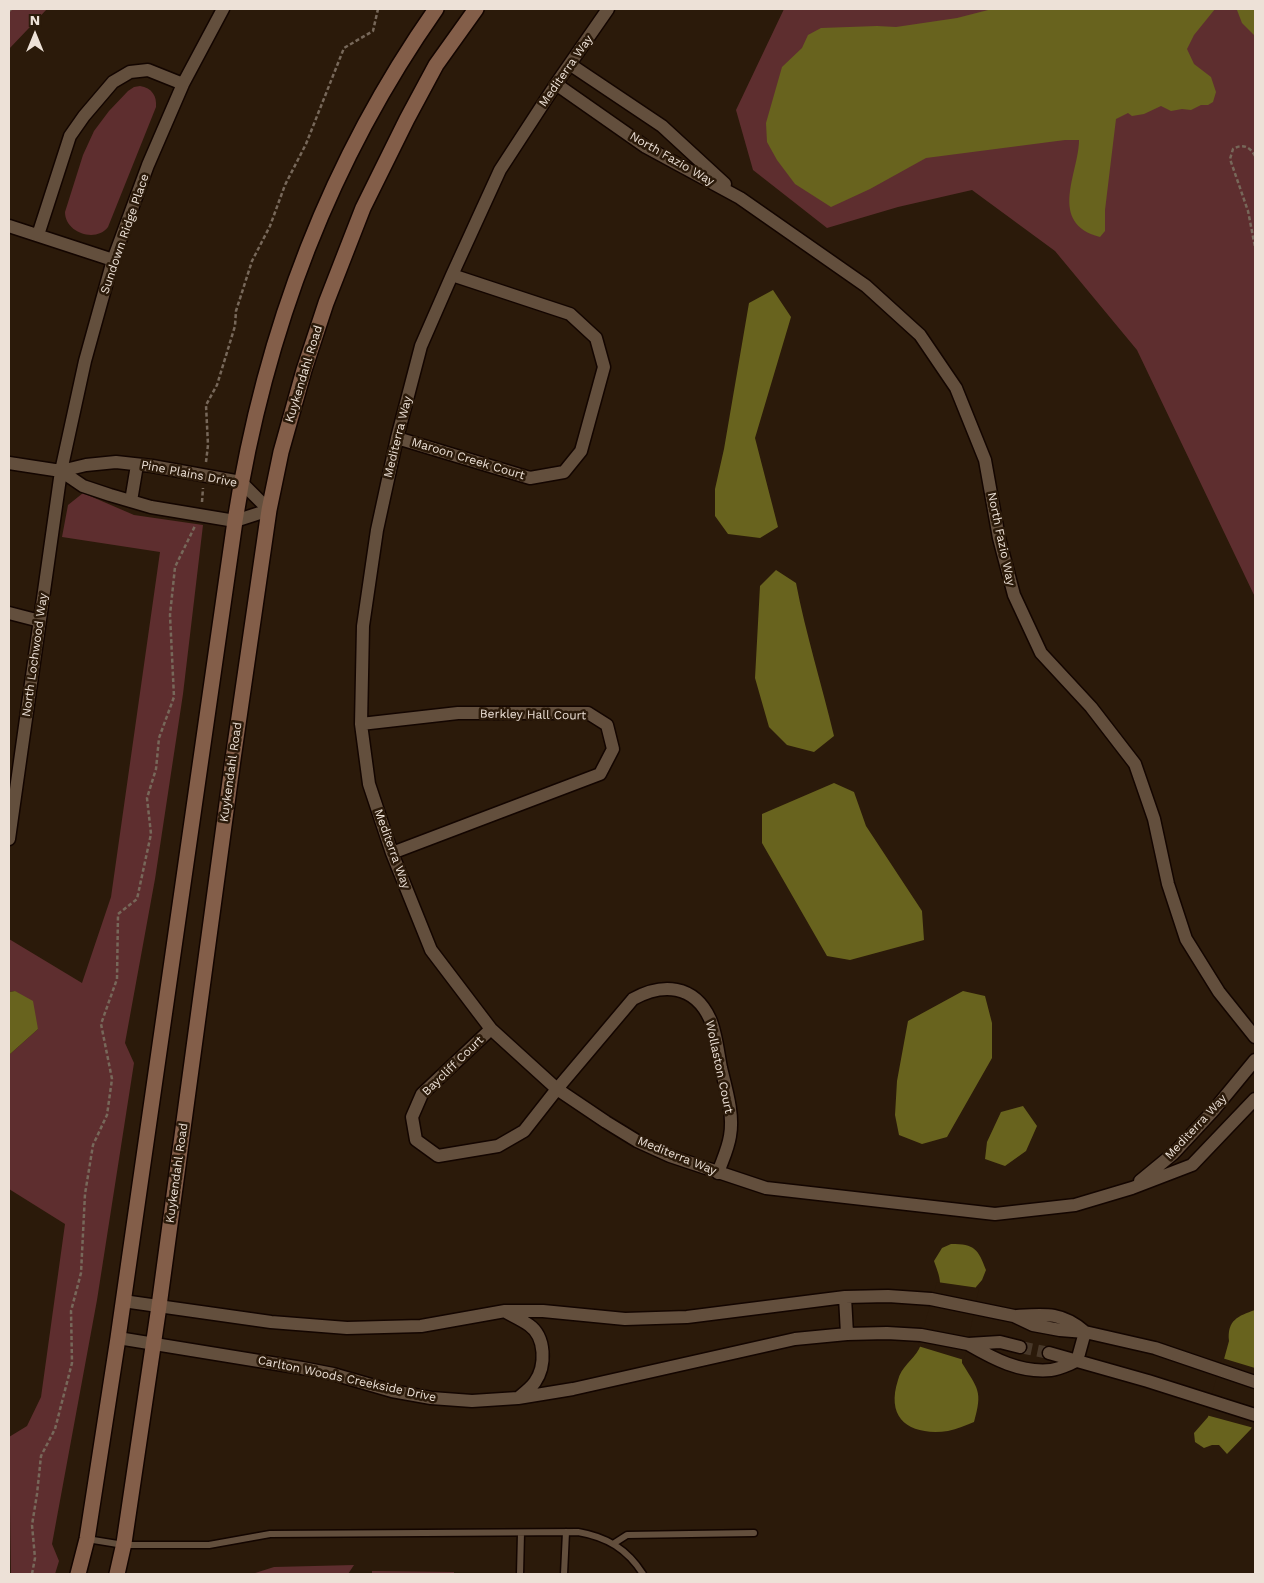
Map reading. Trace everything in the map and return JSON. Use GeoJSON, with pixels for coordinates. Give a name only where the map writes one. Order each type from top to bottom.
{"type":"FeatureCollection","features":[{"type":"Feature","properties":{"kind":"main road"},"geometry":{"type":"LineString","coordinates":[[78,1574],[87,1539],[118,1338],[235,521],[257,406],[280,324],[312,234],[377,100],[410,46],[436,9]]}},
{"type":"Feature","properties":{"kind":"main road","name":"Kuykendahl Road"},"geometry":{"type":"LineString","coordinates":[[117,1574],[124,1545],[160,1306],[232,759],[269,510],[281,452],[304,370],[350,239],[380,171],[436,65],[476,9]]}},
{"type":"Feature","properties":{"kind":"street","name":"Sundown Ridge Place"},"geometry":{"type":"LineString","coordinates":[[60,471],[85,361],[114,260],[148,165],[183,84],[223,9]]}},
{"type":"Feature","properties":{"kind":"street","name":"Mediterra Way"},"geometry":{"type":"LineString","coordinates":[[608,9],[500,170],[452,275],[421,346],[397,438],[377,530],[363,626],[361,724],[369,784],[392,853],[431,950],[491,1030],[557,1089],[637,1141],[670,1156],[766,1188],[995,1214],[1075,1205],[1132,1188],[1192,1165],[1255,1099]]}},
{"type":"Feature","properties":{"kind":"street","name":"North Fazio Way"},"geometry":{"type":"LineString","coordinates":[[571,65],[662,126],[740,198]]}},
{"type":"Feature","properties":{"kind":"street"},"geometry":{"type":"LineString","coordinates":[[38,235],[70,136],[84,116],[114,82],[130,72],[148,70],[183,84]]}},
{"type":"Feature","properties":{"kind":"street","name":"North Fazio Way"},"geometry":{"type":"LineString","coordinates":[[556,84],[646,147],[740,198],[866,286],[920,334],[956,388],[985,460],[999,538],[1014,594],[1041,653],[1091,707],[1135,764],[1154,819],[1168,884],[1186,939],[1219,992],[1255,1037]]}},
{"type":"Feature","properties":{"kind":"street"},"geometry":{"type":"LineString","coordinates":[[9,226],[114,260]]}},
{"type":"Feature","properties":{"kind":"street","name":"Maroon Creek Court"},"geometry":{"type":"LineString","coordinates":[[397,438],[530,478],[564,472],[581,451],[604,367],[596,338],[570,314],[452,275]]}},
{"type":"Feature","properties":{"kind":"street","name":"Pine Plains Drive"},"geometry":{"type":"LineString","coordinates":[[9,463],[60,471],[86,464],[116,462],[241,482],[269,510],[235,521],[151,507],[83,486],[60,471]]}},
{"type":"Feature","properties":{"kind":"street"},"geometry":{"type":"LineString","coordinates":[[131,501],[137,464]]}},
{"type":"Feature","properties":{"kind":"street","name":"North Lochwood Way"},"geometry":{"type":"LineString","coordinates":[[9,839],[60,471]]}},
{"type":"Feature","properties":{"kind":"street"},"geometry":{"type":"LineString","coordinates":[[9,613],[40,621]]}},
{"type":"Feature","properties":{"kind":"street","name":"Berkley Hall Court"},"geometry":{"type":"LineString","coordinates":[[361,724],[458,714],[588,714],[607,724],[613,749],[600,774],[392,853]]}},
{"type":"Feature","properties":{"kind":"street","name":"Wollaston Court"},"geometry":{"type":"LineString","coordinates":[[557,1089],[632,999],[648,991],[667,988],[684,992],[699,1002],[711,1019],[728,1097],[731,1120],[730,1136],[718,1173]]}},
{"type":"Feature","properties":{"kind":"street","name":"Baycliff Court"},"geometry":{"type":"LineString","coordinates":[[491,1030],[422,1094],[412,1117],[416,1140],[438,1156],[498,1146],[524,1132],[557,1089]]}},
{"type":"Feature","properties":{"kind":"street","name":"Mediterra Way"},"geometry":{"type":"LineString","coordinates":[[1132,1188],[1174,1153],[1213,1111],[1255,1060]]}},
{"type":"Feature","properties":{"kind":"street"},"geometry":{"type":"LineString","coordinates":[[123,1301],[271,1322],[347,1328],[421,1326],[505,1312],[543,1311],[625,1319],[687,1317],[845,1297],[888,1296],[931,1299],[1014,1316],[1044,1314],[1063,1317],[1074,1322],[1085,1332],[1155,1348],[1255,1382]]}},
{"type":"Feature","properties":{"kind":"street"},"geometry":{"type":"LineString","coordinates":[[845,1297],[847,1334]]}},
{"type":"Feature","properties":{"kind":"street"},"geometry":{"type":"LineString","coordinates":[[505,1312],[531,1326],[540,1339],[543,1352],[542,1366],[535,1381],[518,1398]]}},
{"type":"Feature","properties":{"kind":"street"},"geometry":{"type":"LineString","coordinates":[[1078,1361],[1085,1332]]}},
{"type":"Feature","properties":{"kind":"street","name":"Carlton Woods Creekside Drive"},"geometry":{"type":"LineString","coordinates":[[118,1338],[302,1368],[333,1374],[392,1391],[431,1398],[472,1401],[518,1398],[573,1389],[796,1339],[847,1334],[922,1335],[968,1344],[1000,1342],[1020,1346]]}},
{"type":"Feature","properties":{"kind":"street","name":"Carlton Woods Creekside Drive"},"geometry":{"type":"LineString","coordinates":[[968,1344],[995,1359],[1012,1366],[1031,1370],[1052,1370],[1078,1361]]}},
{"type":"Feature","properties":{"kind":"street"},"geometry":{"type":"LineString","coordinates":[[1049,1353],[1148,1381],[1255,1415]]}},
{"type":"Feature","properties":{"kind":"lane"},"geometry":{"type":"LineString","coordinates":[[87,1539],[124,1545],[209,1545],[270,1534],[566,1532],[596,1535],[613,1544],[636,1563],[643,1574]]}},
{"type":"Feature","properties":{"kind":"lane"},"geometry":{"type":"LineString","coordinates":[[564,1574],[566,1532]]}},
{"type":"Feature","properties":{"kind":"lane"},"geometry":{"type":"LineString","coordinates":[[520,1574],[521,1533]]}},
{"type":"Feature","properties":{"kind":"lane"},"geometry":{"type":"LineString","coordinates":[[613,1544],[627,1536],[754,1533]]}},
{"type":"Feature","properties":{"kind":"path"},"geometry":{"type":"LineString","coordinates":[[32,1574],[35,1558],[32,1525],[41,1456],[55,1429],[72,1363],[71,1311],[81,1273],[85,1194],[93,1145],[107,1115],[110,1097],[112,1079],[102,1024],[117,980],[118,914],[137,899],[151,834],[147,798],[156,769],[159,738],[174,697],[170,615],[175,568],[200,515],[208,446],[206,405],[217,385],[235,326],[236,311],[252,261],[270,226],[285,185],[306,144],[344,48],[373,31],[378,9]]}},
{"type":"Feature","properties":{"kind":"path"},"geometry":{"type":"LineString","coordinates":[[1255,156],[1246,146],[1241,145],[1234,149],[1230,159],[1248,211],[1255,247]]}},
{"type":"Feature","properties":{"kind":"shaded area"},"geometry":{"type":"Polygon","coordinates":[[[9,9],[47,9],[9,49],[9,9]]]}},
{"type":"Feature","properties":{"kind":"shaded area"},"geometry":{"type":"Polygon","coordinates":[[[784,9],[1255,9],[1255,597],[1137,350],[1055,251],[972,190],[898,207],[827,228],[753,170],[736,110],[784,9]]]}},
{"type":"Feature","properties":{"kind":"shaded area"},"geometry":{"type":"Polygon","coordinates":[[[992,9],[1215,9],[1194,35],[1187,49],[1194,64],[1211,77],[1216,92],[1213,102],[1191,110],[1171,111],[1161,106],[1144,114],[1132,116],[1128,113],[1116,119],[1105,210],[1105,231],[1100,237],[1084,230],[1074,221],[1070,209],[1070,196],[1079,140],[1065,140],[926,158],[870,189],[831,207],[795,184],[777,160],[767,142],[766,123],[782,67],[802,48],[808,35],[821,28],[896,27],[957,18],[992,9]]]}},
{"type":"Feature","properties":{"kind":"shaded area"},"geometry":{"type":"Polygon","coordinates":[[[1234,9],[1255,9],[1255,36],[1242,23],[1237,10],[1234,9]]]}},
{"type":"Feature","properties":{"kind":"shaded area"},"geometry":{"type":"Polygon","coordinates":[[[140,86],[153,93],[156,99],[156,107],[108,227],[103,232],[96,234],[82,233],[70,225],[66,219],[65,212],[83,155],[94,131],[109,111],[128,91],[140,86]]]}},
{"type":"Feature","properties":{"kind":"shaded area"},"geometry":{"type":"Polygon","coordinates":[[[773,290],[791,317],[755,438],[778,527],[760,538],[728,534],[715,516],[715,489],[724,449],[749,303],[773,290]]]}},
{"type":"Feature","properties":{"kind":"shaded area"},"geometry":{"type":"Polygon","coordinates":[[[83,493],[134,515],[203,525],[183,694],[155,879],[125,1043],[134,1063],[97,1300],[52,1544],[59,1561],[55,1574],[11,1574],[9,1437],[27,1426],[41,1397],[65,1224],[9,1189],[9,1055],[38,1029],[15,991],[9,992],[9,939],[82,983],[111,897],[160,552],[62,537],[68,505],[83,493]]]}},
{"type":"Feature","properties":{"kind":"shaded area"},"geometry":{"type":"Polygon","coordinates":[[[776,570],[796,583],[804,622],[834,736],[814,752],[787,745],[769,727],[755,678],[760,586],[776,570]]]}},
{"type":"Feature","properties":{"kind":"shaded area"},"geometry":{"type":"Polygon","coordinates":[[[834,783],[854,792],[866,826],[922,911],[924,940],[850,960],[827,956],[762,843],[762,814],[834,783]]]}},
{"type":"Feature","properties":{"kind":"shaded area"},"geometry":{"type":"Polygon","coordinates":[[[15,991],[33,1001],[38,1029],[9,1055],[9,992],[15,991]]]}},
{"type":"Feature","properties":{"kind":"shaded area"},"geometry":{"type":"Polygon","coordinates":[[[963,991],[985,996],[992,1023],[992,1058],[947,1137],[922,1144],[899,1135],[895,1115],[897,1081],[908,1021],[963,991]]]}},
{"type":"Feature","properties":{"kind":"shaded area"},"geometry":{"type":"Polygon","coordinates":[[[1023,1106],[1037,1126],[1026,1151],[1005,1166],[985,1159],[987,1142],[1001,1112],[1023,1106]]]}},
{"type":"Feature","properties":{"kind":"shaded area"},"geometry":{"type":"Polygon","coordinates":[[[951,1244],[965,1245],[974,1249],[981,1257],[986,1270],[982,1280],[976,1287],[962,1360],[977,1391],[977,1412],[974,1422],[958,1428],[948,1431],[923,1431],[912,1428],[898,1415],[895,1406],[895,1394],[902,1371],[921,1344],[934,1305],[940,1283],[934,1261],[942,1248],[951,1244]]]}},
{"type":"Feature","properties":{"kind":"shaded area"},"geometry":{"type":"Polygon","coordinates":[[[1255,1310],[1255,1420],[1251,1429],[1227,1454],[1219,1445],[1204,1448],[1195,1442],[1194,1433],[1208,1417],[1229,1341],[1230,1328],[1235,1320],[1243,1314],[1255,1310]]]}},
{"type":"Feature","properties":{"kind":"shaded area"},"geometry":{"type":"Polygon","coordinates":[[[354,1565],[348,1574],[252,1574],[274,1567],[354,1565]]]}},
{"type":"Feature","properties":{"kind":"shaded area"},"geometry":{"type":"Polygon","coordinates":[[[372,1571],[454,1572],[454,1574],[372,1574],[372,1571]]]}},
{"type":"Feature","properties":{"kind":"pier"},"geometry":{"type":"Polygon","coordinates":[[[937,1282],[979,1288],[964,1360],[918,1346],[937,1282]]]}},
{"type":"Feature","properties":{"kind":"pier"},"geometry":{"type":"Polygon","coordinates":[[[1222,1358],[1255,1368],[1254,1428],[1206,1415],[1222,1358]]]}},
{"type":"Feature","properties":{"kind":"tunnel"},"geometry":{"type":"LineString","coordinates":[[1020,1347],[1049,1353]]}}]}
